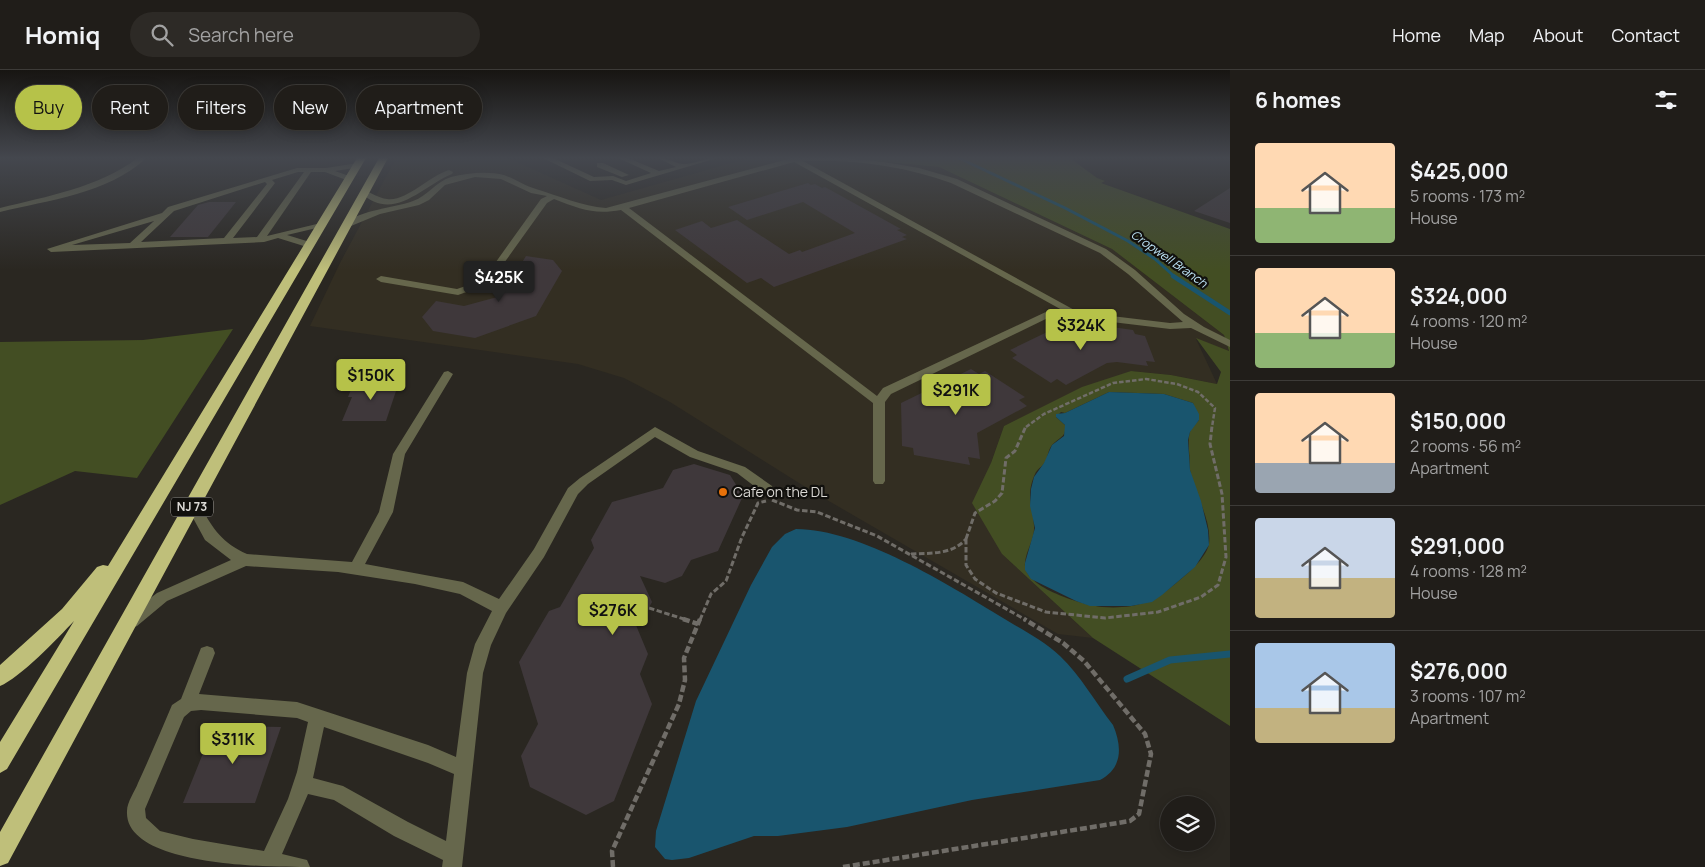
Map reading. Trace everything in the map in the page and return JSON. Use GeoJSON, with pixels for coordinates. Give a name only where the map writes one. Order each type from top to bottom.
{"type":"FeatureCollection","features":[{"type":"Feature","properties":{"kind":"highway","name":"NJ 73"},"geometry":{"type":"LineString","coordinates":[[0,762],[340,195]]}},
{"type":"Feature","properties":{"kind":"highway","name":"NJ 73"},"geometry":{"type":"LineString","coordinates":[[0,855],[364,195]]}},
{"type":"Feature","properties":{"kind":"highway"},"geometry":{"type":"LineString","coordinates":[[0,677],[62,621],[88,593],[135,524],[148,514]]}},
{"type":"Feature","properties":{"kind":"street"},"geometry":{"type":"LineString","coordinates":[[0,210],[58,195]]}},
{"type":"Feature","properties":{"kind":"street"},"geometry":{"type":"LineString","coordinates":[[133,245],[171,209],[216,195]]}},
{"type":"Feature","properties":{"kind":"street"},"geometry":{"type":"LineString","coordinates":[[226,240],[261,195]]}},
{"type":"Feature","properties":{"kind":"street"},"geometry":{"type":"LineString","coordinates":[[260,239],[291,195]]}},
{"type":"Feature","properties":{"kind":"street"},"geometry":{"type":"LineString","coordinates":[[368,195],[376,200],[389,202],[403,200],[413,195]]}},
{"type":"Feature","properties":{"kind":"street"},"geometry":{"type":"LineString","coordinates":[[348,224],[371,214],[416,203],[429,195]]}},
{"type":"Feature","properties":{"kind":"street"},"geometry":{"type":"LineString","coordinates":[[381,279],[458,292],[486,282],[549,195]]}},
{"type":"Feature","properties":{"kind":"street"},"geometry":{"type":"LineString","coordinates":[[553,195],[588,208],[606,210],[666,195]]}},
{"type":"Feature","properties":{"kind":"street"},"geometry":{"type":"LineString","coordinates":[[859,195],[1080,316]]}},
{"type":"Feature","properties":{"kind":"street"},"geometry":{"type":"LineString","coordinates":[[983,195],[1118,260],[1175,312],[1193,325],[1230,344]]}},
{"type":"Feature","properties":{"kind":"street"},"geometry":{"type":"LineString","coordinates":[[623,207],[872,398],[879,401]]}},
{"type":"Feature","properties":{"kind":"street"},"geometry":{"type":"LineString","coordinates":[[164,215],[51,248],[260,239],[322,224]]}},
{"type":"Feature","properties":{"kind":"street"},"geometry":{"type":"LineString","coordinates":[[278,235],[310,245]]}},
{"type":"Feature","properties":{"kind":"street"},"geometry":{"type":"LineString","coordinates":[[879,481],[879,401],[887,391],[1053,312],[1170,326],[1193,325]]}},
{"type":"Feature","properties":{"kind":"street"},"geometry":{"type":"LineString","coordinates":[[356,568],[386,512],[399,454],[448,374]]}},
{"type":"Feature","properties":{"kind":"street"},"geometry":{"type":"LineString","coordinates":[[302,784],[337,792],[401,828],[452,861],[475,673],[483,644],[501,608],[539,553],[573,491],[584,481],[655,431],[694,454],[741,470],[767,489]]}},
{"type":"Feature","properties":{"kind":"street"},"geometry":{"type":"LineString","coordinates":[[193,505],[210,536],[230,553],[245,560],[356,568],[415,578],[462,588],[501,608]]}},
{"type":"Feature","properties":{"kind":"street"},"geometry":{"type":"LineString","coordinates":[[127,625],[162,597],[245,560]]}},
{"type":"Feature","properties":{"kind":"street"},"geometry":{"type":"LineString","coordinates":[[187,704],[207,653]]}},
{"type":"Feature","properties":{"kind":"street"},"geometry":{"type":"LineString","coordinates":[[300,867],[193,849],[155,840],[137,822],[136,808],[178,711],[187,704],[201,702],[297,710],[428,754],[464,769]]}},
{"type":"Feature","properties":{"kind":"street"},"geometry":{"type":"LineString","coordinates":[[269,861],[296,802],[318,716]]}},
{"type":"Feature","properties":{"kind":"path"},"geometry":{"type":"LineString","coordinates":[[911,554],[940,552],[958,546],[966,539],[974,515],[979,508],[999,499],[1002,493],[1006,458],[1015,451],[1027,424],[1044,414],[1104,386],[1146,379],[1177,384],[1198,392],[1214,408],[1210,444],[1222,494],[1226,558],[1218,585],[1201,597],[1158,612],[1105,618],[1046,612],[996,593],[975,579],[966,565],[966,539]]}},
{"type":"Feature","properties":{"kind":"path"},"geometry":{"type":"LineString","coordinates":[[613,867],[612,850],[679,704],[685,680],[684,658],[698,624],[711,594],[726,581],[758,503],[772,500],[797,510],[817,512],[877,536],[1064,643],[1084,661],[1145,734],[1152,754],[1139,814],[1130,821],[843,867]]}},
{"type":"Feature","properties":{"kind":"path"},"geometry":{"type":"LineString","coordinates":[[649,608],[698,624]]}},
{"type":"Feature","properties":{"kind":"shaded area"},"geometry":{"type":"Polygon","coordinates":[[[376,195],[590,195],[601,200],[618,195],[998,195],[1112,249],[1224,335],[1229,352],[1196,339],[1217,384],[1171,375],[1131,371],[1004,426],[991,463],[1002,554],[1093,638],[1058,634],[815,493],[670,402],[624,378],[578,364],[310,326],[340,263],[376,195]]]}},
{"type":"Feature","properties":{"kind":"green space"},"geometry":{"type":"Polygon","coordinates":[[[998,195],[1135,195],[1230,229],[1230,726],[1093,638],[1002,554],[972,503],[991,463],[1004,426],[1082,387],[1131,371],[1171,375],[1217,384],[1221,372],[1196,338],[1229,351],[1224,335],[1112,249],[998,195]],[[1109,392],[1065,413],[1061,412],[1056,417],[1065,425],[1065,432],[1051,447],[1045,462],[1035,474],[1030,489],[1034,531],[1025,563],[1027,572],[1033,580],[1068,599],[1093,606],[1132,606],[1150,601],[1166,591],[1200,561],[1207,550],[1209,535],[1208,525],[1190,468],[1190,432],[1199,420],[1193,403],[1164,394],[1109,392]]]}},
{"type":"Feature","properties":{"kind":"green space"},"geometry":{"type":"Polygon","coordinates":[[[233,329],[137,478],[75,471],[0,505],[0,342],[143,340],[233,329]]]}},
{"type":"Feature","properties":{"kind":"water"},"geometry":{"type":"Polygon","coordinates":[[[1109,392],[1164,394],[1193,403],[1199,414],[1199,420],[1190,432],[1188,440],[1190,470],[1201,501],[1208,530],[1209,545],[1195,567],[1162,595],[1152,602],[1131,606],[1090,606],[1031,579],[1025,570],[1025,563],[1035,528],[1030,506],[1034,477],[1044,463],[1052,445],[1064,436],[1065,425],[1056,417],[1056,414],[1065,413],[1109,392]]]}},
{"type":"Feature","properties":{"kind":"water"},"geometry":{"type":"Polygon","coordinates":[[[796,529],[821,531],[875,548],[931,575],[1047,645],[1075,672],[1113,725],[1119,748],[1117,763],[1113,769],[1100,780],[972,800],[847,827],[778,836],[754,836],[689,858],[665,859],[655,847],[656,831],[696,701],[751,585],[772,547],[785,534],[796,529]]]}},
{"type":"Feature","properties":{"kind":"building"},"geometry":{"type":"Polygon","coordinates":[[[767,195],[840,195],[901,229],[897,230],[907,235],[902,237],[907,239],[774,287],[761,278],[747,283],[675,230],[702,221],[711,228],[737,220],[789,254],[800,250],[802,252],[855,233],[803,202],[747,220],[728,207],[767,195]]]}},
{"type":"Feature","properties":{"kind":"building"},"geometry":{"type":"Polygon","coordinates":[[[1219,195],[1230,195],[1230,223],[1194,211],[1219,195]]]}},
{"type":"Feature","properties":{"kind":"building"},"geometry":{"type":"Polygon","coordinates":[[[209,202],[236,202],[208,237],[170,237],[198,205],[209,202]]]}},
{"type":"Feature","properties":{"kind":"building"},"geometry":{"type":"Polygon","coordinates":[[[526,256],[553,260],[562,271],[536,316],[475,338],[433,331],[422,317],[436,301],[464,306],[501,296],[526,256]]]}},
{"type":"Feature","properties":{"kind":"building"},"geometry":{"type":"Polygon","coordinates":[[[1070,321],[1133,330],[1135,334],[1145,336],[1155,362],[1146,361],[1148,366],[1117,362],[1107,363],[1066,385],[1057,379],[1051,383],[1012,358],[1017,355],[1010,350],[1070,321]]]}},
{"type":"Feature","properties":{"kind":"building"},"geometry":{"type":"Polygon","coordinates":[[[971,369],[979,374],[985,371],[1025,397],[1019,400],[1027,406],[977,433],[980,459],[968,457],[970,465],[914,455],[913,448],[902,446],[901,403],[971,369]]]}},
{"type":"Feature","properties":{"kind":"building"},"geometry":{"type":"Polygon","coordinates":[[[354,382],[399,382],[386,421],[342,421],[352,397],[348,397],[354,382]]]}},
{"type":"Feature","properties":{"kind":"building"},"geometry":{"type":"Polygon","coordinates":[[[694,464],[730,475],[743,496],[718,551],[691,560],[682,576],[665,583],[640,576],[652,602],[645,615],[633,618],[648,654],[640,674],[652,704],[614,801],[586,815],[530,787],[521,756],[538,724],[519,662],[549,611],[560,607],[594,548],[591,540],[612,502],[663,488],[673,470],[694,464]]]}},
{"type":"Feature","properties":{"kind":"building"},"geometry":{"type":"Polygon","coordinates":[[[214,726],[281,727],[255,803],[183,803],[214,726]]]}},
{"type":"Feature","properties":{"kind":"waterway","name":"Cropwell Branch"},"geometry":{"type":"LineString","coordinates":[[1038,195],[1128,241],[1155,259],[1175,277]]}},
{"type":"Feature","properties":{"kind":"waterway","name":"Cropwell Branch"},"geometry":{"type":"LineString","coordinates":[[1173,276],[1230,313]]}},
{"type":"Feature","properties":{"kind":"waterway"},"geometry":{"type":"LineString","coordinates":[[1127,679],[1170,660],[1230,654]]}},
{"type":"Feature","properties":{"kind":"place","name":"Cafe on the DL"},"geometry":{"type":"Point","coordinates":[723,492]}}]}
